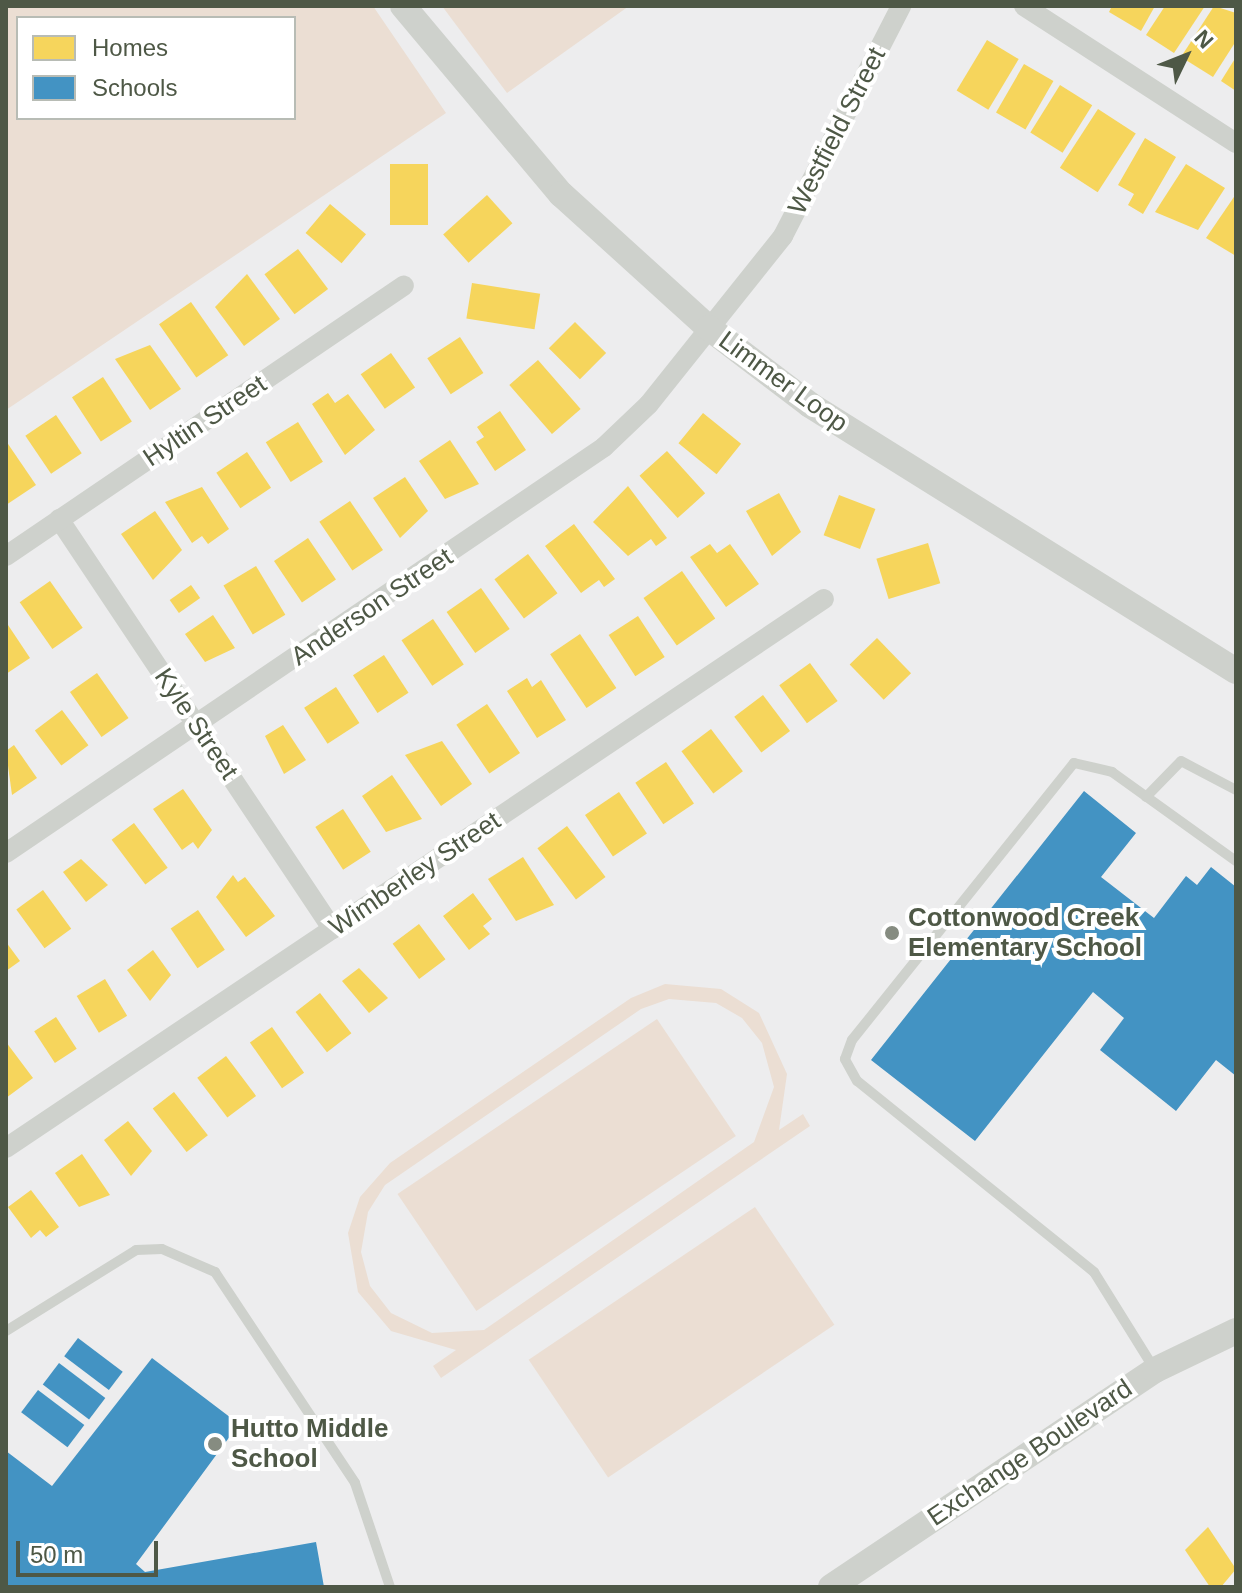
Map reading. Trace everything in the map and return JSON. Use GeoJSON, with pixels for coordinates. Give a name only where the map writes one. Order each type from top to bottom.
{"type":"FeatureCollection","features":[{"type":"Feature","properties":{"kind":"street","name":"Limmer Loop"},"geometry":{"type":"LineString","coordinates":[[403,6],[561,194],[709,328],[810,405],[1236,671]]}},
{"type":"Feature","properties":{"kind":"street","name":"Westfield Street"},"geometry":{"type":"LineString","coordinates":[[709,328],[806,199],[901,6]]}},
{"type":"Feature","properties":{"kind":"street"},"geometry":{"type":"LineString","coordinates":[[1024,6],[1236,143]]}},
{"type":"Feature","properties":{"kind":"street","name":"Hyltin Street"},"geometry":{"type":"LineString","coordinates":[[6,556],[404,286]]}},
{"type":"Feature","properties":{"kind":"street","name":"Anderson Street"},"geometry":{"type":"LineString","coordinates":[[6,853],[604,447],[709,328]]}},
{"type":"Feature","properties":{"kind":"street","name":"Kyle Street"},"geometry":{"type":"LineString","coordinates":[[59,519],[332,929]]}},
{"type":"Feature","properties":{"kind":"street","name":"Wimberley Street"},"geometry":{"type":"LineString","coordinates":[[6,1148],[824,599]]}},
{"type":"Feature","properties":{"kind":"street","name":"Exchange Boulevard"},"geometry":{"type":"LineString","coordinates":[[831,1587],[1155,1370],[1236,1331]]}},
{"type":"Feature","properties":{"kind":"lane"},"geometry":{"type":"LineString","coordinates":[[1146,797],[1181,761],[1236,790]]}},
{"type":"Feature","properties":{"kind":"lane"},"geometry":{"type":"LineString","coordinates":[[1155,1370],[1094,1272],[857,1081],[845,1059],[852,1040],[1061,773],[1091,762],[1236,861]]}},
{"type":"Feature","properties":{"kind":"lane"},"geometry":{"type":"LineString","coordinates":[[6,1331],[136,1250],[162,1249],[215,1272],[355,1483],[390,1587]]}},
{"type":"Feature","properties":{"kind":"shaded area"},"geometry":{"type":"Polygon","coordinates":[[[6,6],[373,6],[446,113],[6,410],[6,6]]]}},
{"type":"Feature","properties":{"kind":"shaded area"},"geometry":{"type":"Polygon","coordinates":[[[442,6],[629,6],[507,93],[442,6]]]}},
{"type":"Feature","properties":{"kind":"shaded area"},"geometry":{"type":"Polygon","coordinates":[[[665,984],[721,989],[759,1013],[787,1074],[779,1130],[803,1114],[810,1126],[441,1378],[433,1366],[456,1350],[391,1331],[358,1292],[348,1233],[360,1197],[390,1163],[631,998],[665,984]],[[669,999],[641,1009],[385,1185],[368,1212],[361,1252],[370,1286],[391,1313],[432,1333],[484,1330],[754,1142],[774,1087],[762,1043],[742,1018],[716,1003],[669,999]]]}},
{"type":"Feature","properties":{"kind":"shaded area"},"geometry":{"type":"Polygon","coordinates":[[[657,1019],[736,1136],[476,1311],[398,1194],[657,1019]]]}},
{"type":"Feature","properties":{"kind":"shaded area"},"geometry":{"type":"Polygon","coordinates":[[[755,1207],[834,1325],[608,1477],[529,1360],[755,1207]]]}},
{"type":"Feature","properties":{"kind":"building: Homes"},"geometry":{"type":"Polygon","coordinates":[[[1112,6],[1155,6],[1141,31],[1109,12],[1112,6]]]}},
{"type":"Feature","properties":{"kind":"building: Homes"},"geometry":{"type":"Polygon","coordinates":[[[1165,6],[1205,6],[1174,53],[1146,35],[1165,6]]]}},
{"type":"Feature","properties":{"kind":"building: Homes"},"geometry":{"type":"Polygon","coordinates":[[[1214,6],[1236,13],[1236,41],[1213,77],[1181,57],[1214,6]]]}},
{"type":"Feature","properties":{"kind":"building: Homes"},"geometry":{"type":"Polygon","coordinates":[[[987,40],[1019,59],[988,110],[957,91],[987,40]]]}},
{"type":"Feature","properties":{"kind":"building: Homes"},"geometry":{"type":"Polygon","coordinates":[[[1236,57],[1236,91],[1221,81],[1236,57]]]}},
{"type":"Feature","properties":{"kind":"building: Homes"},"geometry":{"type":"Polygon","coordinates":[[[1024,64],[1053,81],[1025,129],[996,112],[1024,64]]]}},
{"type":"Feature","properties":{"kind":"building: Homes"},"geometry":{"type":"Polygon","coordinates":[[[1060,85],[1092,105],[1063,153],[1030,132],[1060,85]]]}},
{"type":"Feature","properties":{"kind":"building: Homes"},"geometry":{"type":"Polygon","coordinates":[[[1098,109],[1136,134],[1098,192],[1060,168],[1098,109]]]}},
{"type":"Feature","properties":{"kind":"building: Homes"},"geometry":{"type":"Polygon","coordinates":[[[1145,138],[1176,157],[1143,214],[1128,205],[1134,194],[1118,185],[1145,138]]]}},
{"type":"Feature","properties":{"kind":"building: Homes"},"geometry":{"type":"Polygon","coordinates":[[[390,164],[428,164],[428,225],[390,225],[390,164]]]}},
{"type":"Feature","properties":{"kind":"building: Homes"},"geometry":{"type":"Polygon","coordinates":[[[1186,164],[1225,188],[1198,230],[1155,212],[1186,164]]]}},
{"type":"Feature","properties":{"kind":"building: Homes"},"geometry":{"type":"Polygon","coordinates":[[[1236,194],[1236,256],[1206,238],[1236,194]]]}},
{"type":"Feature","properties":{"kind":"building: Homes"},"geometry":{"type":"Polygon","coordinates":[[[487,195],[512,223],[469,263],[443,234],[487,195]]]}},
{"type":"Feature","properties":{"kind":"building: Homes"},"geometry":{"type":"Polygon","coordinates":[[[330,204],[366,234],[342,263],[306,233],[330,204]]]}},
{"type":"Feature","properties":{"kind":"building: Homes"},"geometry":{"type":"Polygon","coordinates":[[[298,249],[328,289],[295,314],[264,274],[298,249]]]}},
{"type":"Feature","properties":{"kind":"building: Homes"},"geometry":{"type":"Polygon","coordinates":[[[247,274],[280,319],[244,346],[215,307],[247,274]]]}},
{"type":"Feature","properties":{"kind":"building: Homes"},"geometry":{"type":"Polygon","coordinates":[[[472,283],[540,294],[535,329],[466,319],[472,283]]]}},
{"type":"Feature","properties":{"kind":"building: Homes"},"geometry":{"type":"Polygon","coordinates":[[[191,302],[228,355],[196,378],[159,324],[191,302]]]}},
{"type":"Feature","properties":{"kind":"building: Homes"},"geometry":{"type":"Polygon","coordinates":[[[575,322],[606,353],[580,379],[549,348],[575,322]]]}},
{"type":"Feature","properties":{"kind":"building: Homes"},"geometry":{"type":"Polygon","coordinates":[[[460,337],[483,373],[451,394],[427,358],[460,337]]]}},
{"type":"Feature","properties":{"kind":"building: Homes"},"geometry":{"type":"Polygon","coordinates":[[[150,345],[181,389],[150,410],[115,359],[150,345]]]}},
{"type":"Feature","properties":{"kind":"building: Homes"},"geometry":{"type":"Polygon","coordinates":[[[391,353],[415,387],[385,409],[361,374],[391,353]]]}},
{"type":"Feature","properties":{"kind":"building: Homes"},"geometry":{"type":"Polygon","coordinates":[[[538,360],[581,409],[552,434],[509,385],[538,360]]]}},
{"type":"Feature","properties":{"kind":"building: Homes"},"geometry":{"type":"Polygon","coordinates":[[[103,377],[132,421],[101,442],[72,397],[103,377]]]}},
{"type":"Feature","properties":{"kind":"building: Homes"},"geometry":{"type":"Polygon","coordinates":[[[328,393],[335,403],[348,394],[375,430],[345,455],[312,404],[328,393]]]}},
{"type":"Feature","properties":{"kind":"building: Homes"},"geometry":{"type":"Polygon","coordinates":[[[500,411],[526,450],[495,471],[476,442],[484,437],[477,427],[500,411]]]}},
{"type":"Feature","properties":{"kind":"building: Homes"},"geometry":{"type":"Polygon","coordinates":[[[703,413],[741,444],[717,474],[678,443],[703,413]]]}},
{"type":"Feature","properties":{"kind":"building: Homes"},"geometry":{"type":"Polygon","coordinates":[[[56,415],[82,453],[51,474],[25,436],[56,415]]]}},
{"type":"Feature","properties":{"kind":"building: Homes"},"geometry":{"type":"Polygon","coordinates":[[[298,422],[323,462],[291,482],[266,442],[298,422]]]}},
{"type":"Feature","properties":{"kind":"building: Homes"},"geometry":{"type":"Polygon","coordinates":[[[450,440],[479,484],[445,499],[419,461],[450,440]]]}},
{"type":"Feature","properties":{"kind":"building: Homes"},"geometry":{"type":"Polygon","coordinates":[[[6,441],[36,485],[6,505],[6,441]]]}},
{"type":"Feature","properties":{"kind":"building: Homes"},"geometry":{"type":"Polygon","coordinates":[[[667,451],[705,493],[678,518],[640,476],[667,451]]]}},
{"type":"Feature","properties":{"kind":"building: Homes"},"geometry":{"type":"Polygon","coordinates":[[[247,452],[271,488],[240,508],[216,473],[247,452]]]}},
{"type":"Feature","properties":{"kind":"building: Homes"},"geometry":{"type":"Polygon","coordinates":[[[405,477],[428,511],[400,538],[373,498],[405,477]]]}},
{"type":"Feature","properties":{"kind":"building: Homes"},"geometry":{"type":"Polygon","coordinates":[[[628,486],[667,538],[656,546],[651,539],[628,556],[593,522],[628,486]]]}},
{"type":"Feature","properties":{"kind":"building: Homes"},"geometry":{"type":"Polygon","coordinates":[[[202,487],[229,529],[208,544],[202,536],[192,543],[165,502],[202,487]]]}},
{"type":"Feature","properties":{"kind":"building: Homes"},"geometry":{"type":"Polygon","coordinates":[[[779,493],[801,532],[772,556],[746,511],[779,493]]]}},
{"type":"Feature","properties":{"kind":"building: Homes"},"geometry":{"type":"Polygon","coordinates":[[[839,495],[875,509],[860,549],[824,535],[839,495]]]}},
{"type":"Feature","properties":{"kind":"building: Homes"},"geometry":{"type":"Polygon","coordinates":[[[350,501],[383,550],[352,571],[319,522],[350,501]]]}},
{"type":"Feature","properties":{"kind":"building: Homes"},"geometry":{"type":"Polygon","coordinates":[[[155,511],[182,550],[153,580],[121,534],[155,511]]]}},
{"type":"Feature","properties":{"kind":"building: Homes"},"geometry":{"type":"Polygon","coordinates":[[[574,524],[615,579],[604,587],[599,580],[581,593],[545,546],[574,524]]]}},
{"type":"Feature","properties":{"kind":"building: Homes"},"geometry":{"type":"Polygon","coordinates":[[[308,538],[336,579],[302,602],[274,561],[308,538]]]}},
{"type":"Feature","properties":{"kind":"building: Homes"},"geometry":{"type":"Polygon","coordinates":[[[928,543],[940,583],[889,599],[876,559],[928,543]]]}},
{"type":"Feature","properties":{"kind":"building: Homes"},"geometry":{"type":"Polygon","coordinates":[[[710,544],[717,553],[730,544],[759,584],[726,607],[690,557],[710,544]]]}},
{"type":"Feature","properties":{"kind":"building: Homes"},"geometry":{"type":"Polygon","coordinates":[[[528,554],[557,593],[524,618],[494,579],[528,554]]]}},
{"type":"Feature","properties":{"kind":"building: Homes"},"geometry":{"type":"Polygon","coordinates":[[[256,566],[285,615],[253,634],[223,586],[256,566]]]}},
{"type":"Feature","properties":{"kind":"building: Homes"},"geometry":{"type":"Polygon","coordinates":[[[682,571],[715,619],[677,645],[643,598],[682,571]]]}},
{"type":"Feature","properties":{"kind":"building: Homes"},"geometry":{"type":"Polygon","coordinates":[[[50,581],[83,628],[52,649],[20,602],[50,581]]]}},
{"type":"Feature","properties":{"kind":"building: Homes"},"geometry":{"type":"Polygon","coordinates":[[[191,585],[200,598],[179,613],[170,600],[191,585]]]}},
{"type":"Feature","properties":{"kind":"building: Homes"},"geometry":{"type":"Polygon","coordinates":[[[481,588],[510,629],[475,653],[447,612],[481,588]]]}},
{"type":"Feature","properties":{"kind":"building: Homes"},"geometry":{"type":"Polygon","coordinates":[[[213,615],[235,648],[205,662],[185,634],[213,615]]]}},
{"type":"Feature","properties":{"kind":"building: Homes"},"geometry":{"type":"Polygon","coordinates":[[[638,616],[665,657],[635,676],[609,635],[638,616]]]}},
{"type":"Feature","properties":{"kind":"building: Homes"},"geometry":{"type":"Polygon","coordinates":[[[433,619],[464,665],[432,686],[401,640],[433,619]]]}},
{"type":"Feature","properties":{"kind":"building: Homes"},"geometry":{"type":"Polygon","coordinates":[[[6,622],[30,658],[6,674],[6,622]]]}},
{"type":"Feature","properties":{"kind":"building: Homes"},"geometry":{"type":"Polygon","coordinates":[[[580,634],[616,688],[587,708],[550,654],[580,634]]]}},
{"type":"Feature","properties":{"kind":"building: Homes"},"geometry":{"type":"Polygon","coordinates":[[[877,638],[911,673],[884,700],[850,664],[877,638]]]}},
{"type":"Feature","properties":{"kind":"building: Homes"},"geometry":{"type":"Polygon","coordinates":[[[384,655],[409,693],[377,713],[353,675],[384,655]]]}},
{"type":"Feature","properties":{"kind":"building: Homes"},"geometry":{"type":"Polygon","coordinates":[[[810,663],[838,701],[807,723],[779,685],[810,663]]]}},
{"type":"Feature","properties":{"kind":"building: Homes"},"geometry":{"type":"Polygon","coordinates":[[[97,673],[129,718],[102,737],[70,692],[97,673]]]}},
{"type":"Feature","properties":{"kind":"building: Homes"},"geometry":{"type":"Polygon","coordinates":[[[527,678],[532,687],[541,680],[566,720],[537,738],[507,691],[527,678]]]}},
{"type":"Feature","properties":{"kind":"building: Homes"},"geometry":{"type":"Polygon","coordinates":[[[336,687],[359,723],[328,744],[304,708],[336,687]]]}},
{"type":"Feature","properties":{"kind":"building: Homes"},"geometry":{"type":"Polygon","coordinates":[[[763,695],[790,731],[761,753],[734,717],[763,695]]]}},
{"type":"Feature","properties":{"kind":"building: Homes"},"geometry":{"type":"Polygon","coordinates":[[[487,704],[520,753],[489,774],[456,725],[487,704]]]}},
{"type":"Feature","properties":{"kind":"building: Homes"},"geometry":{"type":"Polygon","coordinates":[[[62,710],[88,745],[61,766],[35,730],[62,710]]]}},
{"type":"Feature","properties":{"kind":"building: Homes"},"geometry":{"type":"Polygon","coordinates":[[[283,725],[306,760],[284,774],[265,736],[283,725]]]}},
{"type":"Feature","properties":{"kind":"building: Homes"},"geometry":{"type":"Polygon","coordinates":[[[711,729],[743,771],[713,794],[681,751],[711,729]]]}},
{"type":"Feature","properties":{"kind":"building: Homes"},"geometry":{"type":"Polygon","coordinates":[[[442,741],[472,784],[441,806],[405,755],[442,741]]]}},
{"type":"Feature","properties":{"kind":"building: Homes"},"geometry":{"type":"Polygon","coordinates":[[[14,745],[37,778],[12,795],[6,751],[14,745]]]}},
{"type":"Feature","properties":{"kind":"building: Homes"},"geometry":{"type":"Polygon","coordinates":[[[666,762],[694,803],[663,824],[635,783],[666,762]]]}},
{"type":"Feature","properties":{"kind":"building: Homes"},"geometry":{"type":"Polygon","coordinates":[[[392,775],[422,819],[386,832],[362,796],[392,775]]]}},
{"type":"Feature","properties":{"kind":"building: Homes"},"geometry":{"type":"Polygon","coordinates":[[[183,789],[212,830],[198,849],[193,842],[182,850],[153,809],[183,789]]]}},
{"type":"Feature","properties":{"kind":"building: Homes"},"geometry":{"type":"Polygon","coordinates":[[[619,792],[647,833],[613,856],[585,815],[619,792]]]}},
{"type":"Feature","properties":{"kind":"building: Homes"},"geometry":{"type":"Polygon","coordinates":[[[343,809],[371,852],[343,870],[315,827],[343,809]]]}},
{"type":"Feature","properties":{"kind":"building: Homes"},"geometry":{"type":"Polygon","coordinates":[[[134,823],[168,868],[145,885],[112,840],[134,823]]]}},
{"type":"Feature","properties":{"kind":"building: Homes"},"geometry":{"type":"Polygon","coordinates":[[[567,826],[606,877],[576,899],[537,848],[567,826]]]}},
{"type":"Feature","properties":{"kind":"building: Homes"},"geometry":{"type":"Polygon","coordinates":[[[523,857],[554,905],[516,921],[488,879],[523,857]]]}},
{"type":"Feature","properties":{"kind":"building: Homes"},"geometry":{"type":"Polygon","coordinates":[[[81,859],[108,885],[86,902],[63,872],[81,859]]]}},
{"type":"Feature","properties":{"kind":"building: Homes"},"geometry":{"type":"Polygon","coordinates":[[[233,875],[238,882],[245,877],[275,916],[246,937],[216,897],[233,875]]]}},
{"type":"Feature","properties":{"kind":"building: Homes"},"geometry":{"type":"Polygon","coordinates":[[[43,890],[71,929],[45,948],[16,909],[43,890]]]}},
{"type":"Feature","properties":{"kind":"building: Homes"},"geometry":{"type":"Polygon","coordinates":[[[473,893],[492,919],[483,926],[490,934],[469,950],[443,916],[473,893]]]}},
{"type":"Feature","properties":{"kind":"building: Homes"},"geometry":{"type":"Polygon","coordinates":[[[198,910],[225,950],[197,968],[171,928],[198,910]]]}},
{"type":"Feature","properties":{"kind":"building: Homes"},"geometry":{"type":"Polygon","coordinates":[[[419,924],[445,959],[419,979],[393,944],[419,924]]]}},
{"type":"Feature","properties":{"kind":"building: Homes"},"geometry":{"type":"Polygon","coordinates":[[[6,942],[20,961],[6,971],[6,942]]]}},
{"type":"Feature","properties":{"kind":"building: Homes"},"geometry":{"type":"Polygon","coordinates":[[[153,950],[171,975],[150,1001],[127,970],[153,950]]]}},
{"type":"Feature","properties":{"kind":"building: Homes"},"geometry":{"type":"Polygon","coordinates":[[[359,968],[388,998],[369,1013],[342,981],[359,968]]]}},
{"type":"Feature","properties":{"kind":"building: Homes"},"geometry":{"type":"Polygon","coordinates":[[[105,979],[127,1016],[99,1033],[77,996],[105,979]]]}},
{"type":"Feature","properties":{"kind":"building: Homes"},"geometry":{"type":"Polygon","coordinates":[[[320,993],[351,1033],[327,1052],[296,1012],[320,993]]]}},
{"type":"Feature","properties":{"kind":"building: Homes"},"geometry":{"type":"Polygon","coordinates":[[[56,1017],[77,1049],[55,1063],[34,1031],[56,1017]]]}},
{"type":"Feature","properties":{"kind":"building: Homes"},"geometry":{"type":"Polygon","coordinates":[[[272,1027],[304,1073],[282,1088],[250,1042],[272,1027]]]}},
{"type":"Feature","properties":{"kind":"building: Homes"},"geometry":{"type":"Polygon","coordinates":[[[6,1042],[33,1078],[6,1098],[6,1042]]]}},
{"type":"Feature","properties":{"kind":"building: Homes"},"geometry":{"type":"Polygon","coordinates":[[[226,1056],[256,1096],[227,1118],[197,1078],[226,1056]]]}},
{"type":"Feature","properties":{"kind":"building: Homes"},"geometry":{"type":"Polygon","coordinates":[[[174,1092],[208,1135],[187,1152],[153,1109],[174,1092]]]}},
{"type":"Feature","properties":{"kind":"building: Homes"},"geometry":{"type":"Polygon","coordinates":[[[128,1121],[152,1151],[131,1176],[104,1140],[128,1121]]]}},
{"type":"Feature","properties":{"kind":"building: Homes"},"geometry":{"type":"Polygon","coordinates":[[[82,1154],[110,1195],[79,1207],[55,1173],[82,1154]]]}},
{"type":"Feature","properties":{"kind":"building: Homes"},"geometry":{"type":"Polygon","coordinates":[[[31,1190],[59,1227],[46,1237],[40,1230],[31,1238],[8,1207],[31,1190]]]}},
{"type":"Feature","properties":{"kind":"building: Homes"},"geometry":{"type":"Polygon","coordinates":[[[1208,1527],[1236,1569],[1221,1587],[1210,1587],[1185,1550],[1208,1527]]]}},
{"type":"Feature","properties":{"kind":"building: Schools"},"geometry":{"type":"Polygon","coordinates":[[[1084,791],[1136,833],[1101,877],[1154,918],[1186,876],[1197,885],[1211,867],[1236,887],[1236,1076],[1216,1060],[1176,1111],[1100,1050],[1124,1018],[1093,992],[975,1141],[871,1060],[1084,791]]]}},
{"type":"Feature","properties":{"kind":"building: Schools"},"geometry":{"type":"Polygon","coordinates":[[[78,1338],[123,1372],[109,1390],[64,1356],[78,1338]]]}},
{"type":"Feature","properties":{"kind":"building: Schools"},"geometry":{"type":"Polygon","coordinates":[[[152,1358],[239,1424],[136,1564],[145,1572],[316,1542],[324,1587],[6,1587],[6,1451],[52,1486],[152,1358]]]}},
{"type":"Feature","properties":{"kind":"building: Schools"},"geometry":{"type":"Polygon","coordinates":[[[59,1363],[105,1398],[89,1419],[43,1385],[59,1363]]]}},
{"type":"Feature","properties":{"kind":"building: Schools"},"geometry":{"type":"Polygon","coordinates":[[[38,1390],[84,1425],[67,1447],[21,1412],[38,1390]]]}},
{"type":"Feature","properties":{"kind":"place","name":"Cottonwood Creek Elementary School"},"geometry":{"type":"Point","coordinates":[892,933]}},
{"type":"Feature","properties":{"kind":"place","name":"Hutto Middle School"},"geometry":{"type":"Point","coordinates":[215,1444]}}]}
